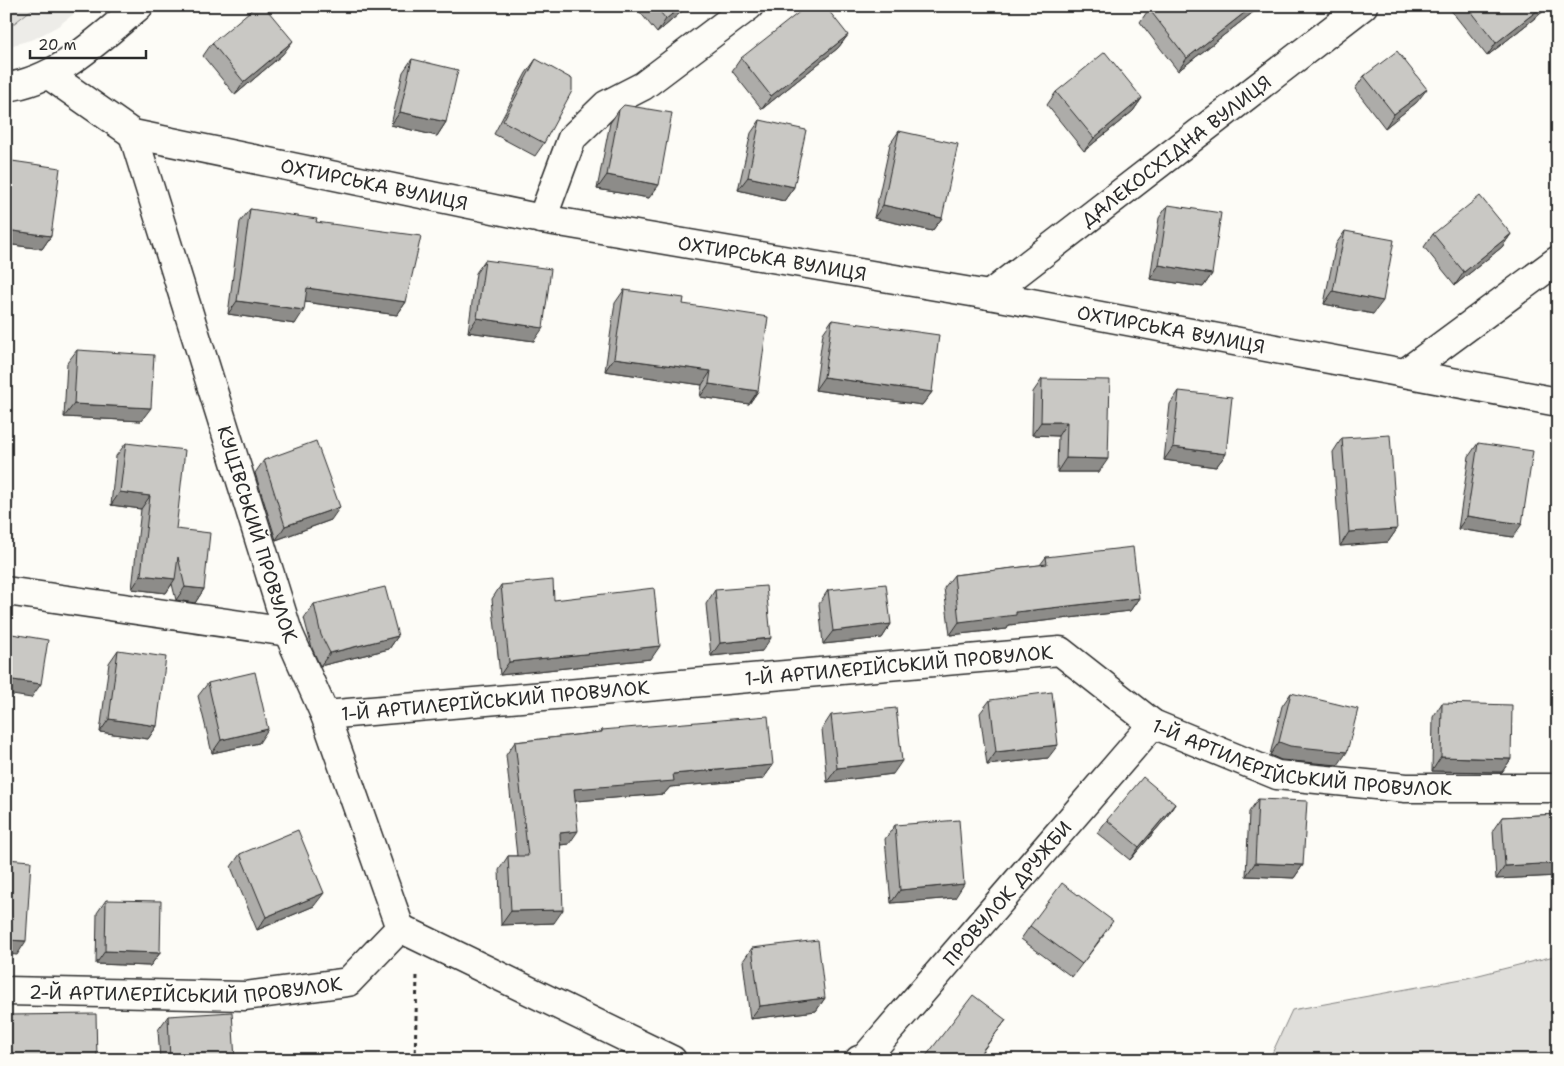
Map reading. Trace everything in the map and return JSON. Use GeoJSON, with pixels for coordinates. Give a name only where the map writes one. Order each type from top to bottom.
{"type":"FeatureCollection","features":[{"type":"Feature","properties":{"kind":"street"},"geometry":{"type":"LineString","coordinates":[[6,87],[49,75],[139,6]]}},
{"type":"Feature","properties":{"kind":"street"},"geometry":{"type":"LineString","coordinates":[[542,218],[572,138],[606,105],[642,86],[749,6]]}},
{"type":"Feature","properties":{"kind":"street","name":"ДАЛЕКОСХІДНА ВУЛИЦЯ"},"geometry":{"type":"LineString","coordinates":[[989,295],[1363,6]]}},
{"type":"Feature","properties":{"kind":"street","name":"ОХТИРСЬКА ВУЛИЦЯ"},"geometry":{"type":"LineString","coordinates":[[49,75],[133,134],[542,218],[989,295],[1558,402]]}},
{"type":"Feature","properties":{"kind":"street","name":"КУЦІВСЬКИЙ ПРОВУЛОК"},"geometry":{"type":"LineString","coordinates":[[133,134],[288,632],[325,715],[400,928]]}},
{"type":"Feature","properties":{"kind":"street"},"geometry":{"type":"LineString","coordinates":[[1405,373],[1558,260]]}},
{"type":"Feature","properties":{"kind":"street"},"geometry":{"type":"LineString","coordinates":[[6,591],[288,632]]}},
{"type":"Feature","properties":{"kind":"street","name":"1-Й АРТИЛЕРІЙСЬКИЙ ПРОВУЛОК"},"geometry":{"type":"LineString","coordinates":[[325,715],[1060,651],[1153,724],[1277,775],[1406,788],[1558,788]]}},
{"type":"Feature","properties":{"kind":"street","name":"ПРОВУЛОК ДРУЖБИ"},"geometry":{"type":"LineString","coordinates":[[859,1060],[865,1058],[1153,724]]}},
{"type":"Feature","properties":{"kind":"street"},"geometry":{"type":"LineString","coordinates":[[400,928],[672,1060]]}},
{"type":"Feature","properties":{"kind":"street","name":"2-Й АРТИЛЕРІЙСЬКИЙ ПРОВУЛОК"},"geometry":{"type":"LineString","coordinates":[[6,991],[245,996],[348,982],[400,928]]}},
{"type":"Feature","properties":{"kind":"path"},"geometry":{"type":"LineString","coordinates":[[400,928],[417,965],[415,1060]]}},
{"type":"Feature","properties":{"kind":"shaded area"},"geometry":{"type":"Polygon","coordinates":[[[6,6],[84,6],[58,26],[34,39],[6,47],[6,6]]]}},
{"type":"Feature","properties":{"kind":"shaded area"},"geometry":{"type":"Polygon","coordinates":[[[6,6],[36,6],[12,25],[6,24],[6,6]]]}},
{"type":"Feature","properties":{"kind":"shaded area"},"geometry":{"type":"Polygon","coordinates":[[[1558,955],[1558,1060],[1269,1060],[1292,1010],[1467,978],[1558,955]]]}},
{"type":"Feature","properties":{"kind":"building"},"geometry":{"type":"Polygon","coordinates":[[[256,6],[264,6],[293,41],[244,82],[212,43],[256,6]]]}},
{"type":"Feature","properties":{"kind":"building"},"geometry":{"type":"Polygon","coordinates":[[[655,6],[682,6],[666,19],[655,6]]]}},
{"type":"Feature","properties":{"kind":"building"},"geometry":{"type":"Polygon","coordinates":[[[807,6],[825,6],[848,35],[771,96],[741,58],[807,6]]]}},
{"type":"Feature","properties":{"kind":"building"},"geometry":{"type":"Polygon","coordinates":[[[1152,6],[1253,6],[1187,58],[1149,9],[1152,6]]]}},
{"type":"Feature","properties":{"kind":"building"},"geometry":{"type":"Polygon","coordinates":[[[1467,6],[1543,6],[1496,43],[1467,6]]]}},
{"type":"Feature","properties":{"kind":"building"},"geometry":{"type":"Polygon","coordinates":[[[1397,51],[1427,89],[1394,114],[1364,76],[1397,51]]]}},
{"type":"Feature","properties":{"kind":"building"},"geometry":{"type":"Polygon","coordinates":[[[1105,52],[1142,98],[1094,138],[1056,92],[1105,52]]]}},
{"type":"Feature","properties":{"kind":"building"},"geometry":{"type":"Polygon","coordinates":[[[412,59],[458,70],[446,122],[400,112],[412,59]]]}},
{"type":"Feature","properties":{"kind":"building"},"geometry":{"type":"Polygon","coordinates":[[[536,59],[572,79],[572,91],[544,143],[503,121],[536,59]]]}},
{"type":"Feature","properties":{"kind":"building"},"geometry":{"type":"Polygon","coordinates":[[[624,105],[672,113],[659,185],[607,175],[619,110],[624,105]]]}},
{"type":"Feature","properties":{"kind":"building"},"geometry":{"type":"Polygon","coordinates":[[[760,120],[806,130],[794,187],[748,177],[760,120]]]}},
{"type":"Feature","properties":{"kind":"building"},"geometry":{"type":"Polygon","coordinates":[[[899,131],[958,144],[942,218],[883,205],[899,131]]]}},
{"type":"Feature","properties":{"kind":"building"},"geometry":{"type":"Polygon","coordinates":[[[12,161],[60,168],[51,236],[6,230],[6,205],[12,161]]]}},
{"type":"Feature","properties":{"kind":"building"},"geometry":{"type":"Polygon","coordinates":[[[1480,196],[1511,234],[1464,272],[1433,234],[1480,196]]]}},
{"type":"Feature","properties":{"kind":"building"},"geometry":{"type":"Polygon","coordinates":[[[1168,205],[1221,213],[1212,274],[1159,265],[1168,205]]]}},
{"type":"Feature","properties":{"kind":"building"},"geometry":{"type":"Polygon","coordinates":[[[250,209],[317,219],[316,222],[421,236],[406,302],[307,288],[304,310],[237,301],[250,209]]]}},
{"type":"Feature","properties":{"kind":"building"},"geometry":{"type":"Polygon","coordinates":[[[1345,231],[1394,240],[1383,301],[1333,291],[1345,231]]]}},
{"type":"Feature","properties":{"kind":"building"},"geometry":{"type":"Polygon","coordinates":[[[485,260],[551,269],[543,328],[477,318],[485,260]]]}},
{"type":"Feature","properties":{"kind":"building"},"geometry":{"type":"Polygon","coordinates":[[[624,290],[684,298],[683,304],[768,317],[758,391],[709,384],[711,371],[614,358],[624,290]]]}},
{"type":"Feature","properties":{"kind":"building"},"geometry":{"type":"Polygon","coordinates":[[[832,320],[939,335],[932,392],[824,377],[832,320]]]}},
{"type":"Feature","properties":{"kind":"building"},"geometry":{"type":"Polygon","coordinates":[[[77,350],[154,355],[151,408],[74,404],[77,350]]]}},
{"type":"Feature","properties":{"kind":"building"},"geometry":{"type":"Polygon","coordinates":[[[1042,379],[1110,380],[1108,459],[1066,458],[1067,422],[1041,422],[1042,379]]]}},
{"type":"Feature","properties":{"kind":"building"},"geometry":{"type":"Polygon","coordinates":[[[1179,391],[1232,397],[1226,454],[1173,447],[1179,391]]]}},
{"type":"Feature","properties":{"kind":"building"},"geometry":{"type":"Polygon","coordinates":[[[1390,435],[1397,529],[1349,532],[1342,438],[1390,435]]]}},
{"type":"Feature","properties":{"kind":"building"},"geometry":{"type":"Polygon","coordinates":[[[316,441],[340,507],[285,526],[264,460],[316,441]]]}},
{"type":"Feature","properties":{"kind":"building"},"geometry":{"type":"Polygon","coordinates":[[[126,443],[185,450],[176,529],[210,533],[204,589],[185,587],[178,557],[175,579],[141,575],[150,496],[120,492],[126,443]]]}},
{"type":"Feature","properties":{"kind":"building"},"geometry":{"type":"Polygon","coordinates":[[[1478,443],[1533,451],[1522,524],[1467,516],[1478,443]]]}},
{"type":"Feature","properties":{"kind":"building"},"geometry":{"type":"Polygon","coordinates":[[[6,499],[13,500],[6,538],[6,499]]]}},
{"type":"Feature","properties":{"kind":"building"},"geometry":{"type":"Polygon","coordinates":[[[1133,547],[1139,598],[1016,612],[1016,615],[959,622],[954,575],[1047,564],[1046,557],[1133,547]]]}},
{"type":"Feature","properties":{"kind":"building"},"geometry":{"type":"Polygon","coordinates":[[[553,580],[554,600],[654,588],[660,646],[509,662],[501,585],[553,580]]]}},
{"type":"Feature","properties":{"kind":"building"},"geometry":{"type":"Polygon","coordinates":[[[886,584],[891,624],[833,631],[828,590],[886,584]]]}},
{"type":"Feature","properties":{"kind":"building"},"geometry":{"type":"Polygon","coordinates":[[[766,586],[771,638],[720,643],[715,590],[766,586]]]}},
{"type":"Feature","properties":{"kind":"building"},"geometry":{"type":"Polygon","coordinates":[[[385,587],[398,636],[330,653],[321,635],[314,604],[385,587]]]}},
{"type":"Feature","properties":{"kind":"building"},"geometry":{"type":"Polygon","coordinates":[[[6,633],[48,640],[41,684],[6,679],[6,633]]]}},
{"type":"Feature","properties":{"kind":"building"},"geometry":{"type":"Polygon","coordinates":[[[118,650],[166,657],[157,726],[109,719],[118,650]]]}},
{"type":"Feature","properties":{"kind":"building"},"geometry":{"type":"Polygon","coordinates":[[[255,672],[268,729],[221,740],[208,683],[255,672]]]}},
{"type":"Feature","properties":{"kind":"building"},"geometry":{"type":"Polygon","coordinates":[[[1052,692],[1058,745],[996,752],[990,700],[1052,692]]]}},
{"type":"Feature","properties":{"kind":"building"},"geometry":{"type":"Polygon","coordinates":[[[1291,693],[1358,709],[1347,752],[1290,746],[1279,742],[1291,693]]]}},
{"type":"Feature","properties":{"kind":"building"},"geometry":{"type":"Polygon","coordinates":[[[1442,703],[1512,705],[1511,759],[1441,757],[1442,703]]]}},
{"type":"Feature","properties":{"kind":"building"},"geometry":{"type":"Polygon","coordinates":[[[896,708],[902,761],[837,768],[831,715],[896,708]]]}},
{"type":"Feature","properties":{"kind":"building"},"geometry":{"type":"Polygon","coordinates":[[[768,716],[773,765],[673,774],[674,781],[574,789],[578,831],[560,833],[563,910],[511,911],[508,856],[528,856],[515,742],[602,732],[602,730],[768,716]]]}},
{"type":"Feature","properties":{"kind":"building"},"geometry":{"type":"Polygon","coordinates":[[[1143,777],[1175,804],[1139,847],[1107,820],[1143,777]]]}},
{"type":"Feature","properties":{"kind":"building"},"geometry":{"type":"Polygon","coordinates":[[[1258,799],[1307,801],[1303,865],[1255,863],[1258,799]]]}},
{"type":"Feature","properties":{"kind":"building"},"geometry":{"type":"Polygon","coordinates":[[[1558,814],[1558,863],[1505,866],[1502,817],[1558,814]]]}},
{"type":"Feature","properties":{"kind":"building"},"geometry":{"type":"Polygon","coordinates":[[[959,820],[964,884],[900,890],[895,825],[959,820]]]}},
{"type":"Feature","properties":{"kind":"building"},"geometry":{"type":"Polygon","coordinates":[[[298,830],[324,893],[266,917],[240,854],[298,830]]]}},
{"type":"Feature","properties":{"kind":"building"},"geometry":{"type":"Polygon","coordinates":[[[6,859],[31,861],[26,941],[6,940],[6,859]]]}},
{"type":"Feature","properties":{"kind":"building"},"geometry":{"type":"Polygon","coordinates":[[[1062,883],[1113,921],[1082,964],[1030,926],[1062,883]]]}},
{"type":"Feature","properties":{"kind":"building"},"geometry":{"type":"Polygon","coordinates":[[[106,900],[161,901],[160,953],[105,951],[106,900]]]}},
{"type":"Feature","properties":{"kind":"building"},"geometry":{"type":"Polygon","coordinates":[[[818,940],[825,998],[760,1006],[752,948],[818,940]]]}},
{"type":"Feature","properties":{"kind":"building"},"geometry":{"type":"Polygon","coordinates":[[[973,995],[1006,1020],[975,1060],[969,1057],[967,1060],[923,1060],[973,995]]]}},
{"type":"Feature","properties":{"kind":"building"},"geometry":{"type":"Polygon","coordinates":[[[232,1012],[235,1060],[170,1060],[168,1016],[232,1012]]]}},
{"type":"Feature","properties":{"kind":"building"},"geometry":{"type":"Polygon","coordinates":[[[96,1014],[97,1060],[6,1060],[6,1015],[96,1014]]]}}]}
